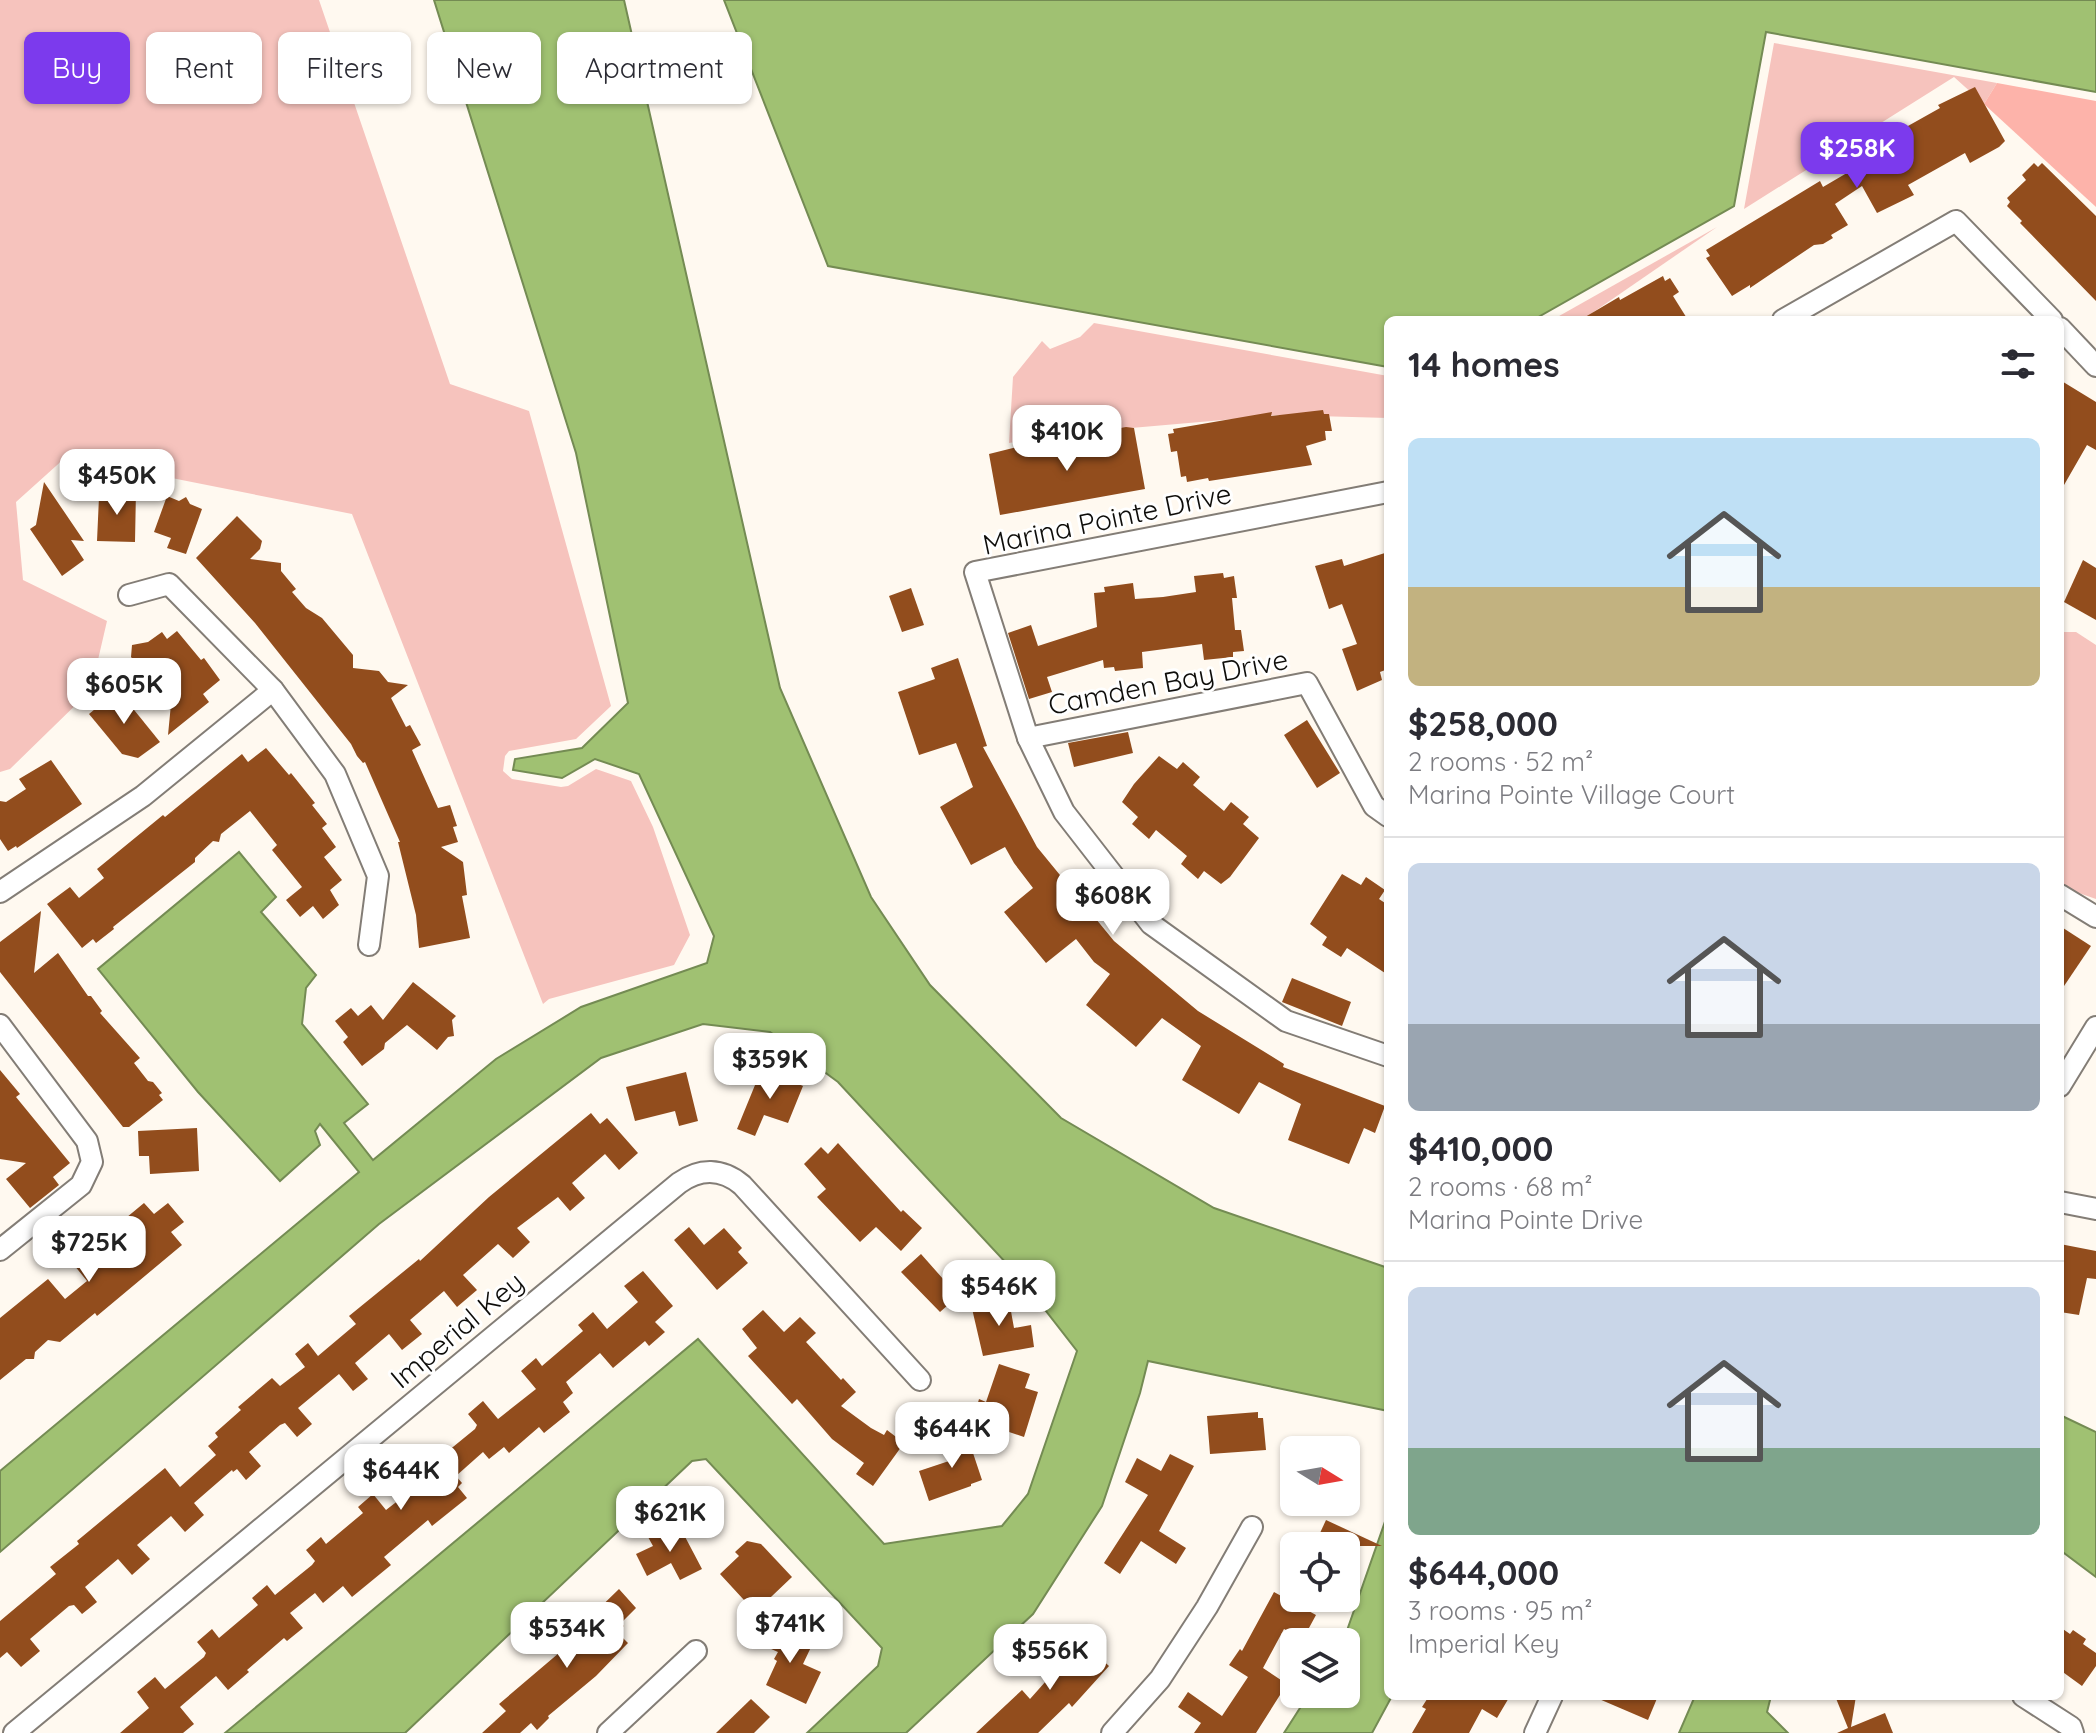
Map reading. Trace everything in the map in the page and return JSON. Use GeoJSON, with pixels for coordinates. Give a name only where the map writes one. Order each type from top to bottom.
{"type":"FeatureCollection","features":[{"type":"Feature","properties":{"kind":"street"},"geometry":{"type":"LineString","coordinates":[[1790,316],[1956,221],[2048,316]]}},
{"type":"Feature","properties":{"kind":"street"},"geometry":{"type":"LineString","coordinates":[[2064,332],[2096,366]]}},
{"type":"Feature","properties":{"kind":"street","name":"Marina Pointe Drive"},"geometry":{"type":"LineString","coordinates":[[1384,493],[975,572],[1028,738],[1064,812],[1151,924],[1286,1021],[1384,1055]]}},
{"type":"Feature","properties":{"kind":"street"},"geometry":{"type":"LineString","coordinates":[[129,595],[169,584],[273,690],[335,774],[378,876],[369,945]]}},
{"type":"Feature","properties":{"kind":"street","name":"Camden Bay Drive"},"geometry":{"type":"LineString","coordinates":[[1028,738],[1307,683],[1374,806],[1384,813]]}},
{"type":"Feature","properties":{"kind":"street"},"geometry":{"type":"LineString","coordinates":[[0,892],[143,796],[273,690]]}},
{"type":"Feature","properties":{"kind":"street"},"geometry":{"type":"LineString","coordinates":[[2064,897],[2096,917]]}},
{"type":"Feature","properties":{"kind":"street"},"geometry":{"type":"LineString","coordinates":[[0,1025],[87,1141],[92,1162],[81,1185],[0,1250]]}},
{"type":"Feature","properties":{"kind":"street"},"geometry":{"type":"LineString","coordinates":[[2064,1077],[2096,1027]]}},
{"type":"Feature","properties":{"kind":"street","name":"Imperial Key"},"geometry":{"type":"LineString","coordinates":[[14,1733],[679,1183],[696,1173],[715,1171],[742,1185],[920,1380]]}},
{"type":"Feature","properties":{"kind":"street"},"geometry":{"type":"LineString","coordinates":[[2064,1203],[2096,1209]]}},
{"type":"Feature","properties":{"kind":"street"},"geometry":{"type":"LineString","coordinates":[[1112,1733],[1160,1679],[1207,1607],[1252,1527]]}},
{"type":"Feature","properties":{"kind":"street"},"geometry":{"type":"LineString","coordinates":[[608,1733],[696,1651]]}},
{"type":"Feature","properties":{"kind":"street"},"geometry":{"type":"LineString","coordinates":[[1535,1733],[1550,1700]]}},
{"type":"Feature","properties":{"kind":"street"},"geometry":{"type":"LineString","coordinates":[[2029,1700],[2071,1727],[2073,1733]]}},
{"type":"Feature","properties":{"kind":"shaded area"},"geometry":{"type":"Polygon","coordinates":[[[0,0],[319,0],[330,32],[278,32],[278,104],[354,104],[450,384],[529,411],[611,706],[576,739],[509,751],[503,771],[512,779],[561,787],[596,769],[631,781],[653,827],[690,935],[674,965],[549,999],[543,1004],[352,514],[66,457],[16,502],[23,580],[107,621],[91,690],[10,769],[0,772],[0,0]]]}},
{"type":"Feature","properties":{"kind":"shaded area"},"geometry":{"type":"Polygon","coordinates":[[[434,0],[624,0],[631,32],[557,32],[557,104],[648,104],[780,688],[871,897],[930,985],[1061,1118],[1214,1208],[1384,1267],[1384,1410],[1148,1361],[1102,1506],[1033,1614],[906,1733],[807,1733],[878,1666],[882,1648],[706,1459],[692,1461],[405,1733],[225,1733],[698,1339],[884,1544],[1002,1526],[1028,1494],[1077,1351],[1021,1279],[838,1082],[770,1032],[703,1024],[601,1058],[379,1224],[0,1552],[0,1471],[359,1172],[320,1124],[315,1131],[320,1145],[280,1181],[198,1092],[98,969],[239,852],[276,897],[261,912],[316,975],[306,988],[302,1024],[368,1104],[344,1123],[373,1160],[496,1059],[581,1007],[707,963],[714,936],[639,774],[595,759],[562,778],[513,770],[515,759],[582,748],[628,703],[576,453],[467,104],[541,104],[541,32],[444,32],[434,0]]]}},
{"type":"Feature","properties":{"kind":"shaded area"},"geometry":{"type":"Polygon","coordinates":[[[724,0],[2096,0],[2096,92],[1766,32],[1734,206],[1540,316],[1384,316],[1384,366],[828,266],[752,72],[752,32],[737,32],[724,0]]]}},
{"type":"Feature","properties":{"kind":"shaded area"},"geometry":{"type":"Polygon","coordinates":[[[1774,43],[1997,83],[1984,104],[1954,77],[1744,209],[1774,43]]]}},
{"type":"Feature","properties":{"kind":"shaded area"},"geometry":{"type":"Polygon","coordinates":[[[1997,83],[2096,101],[2096,207],[1984,104],[1997,83]]]}},
{"type":"Feature","properties":{"kind":"shaded area"},"geometry":{"type":"Polygon","coordinates":[[[1717,227],[1588,316],[1559,316],[1717,227]]]}},
{"type":"Feature","properties":{"kind":"shaded area"},"geometry":{"type":"Polygon","coordinates":[[[1094,323],[1384,375],[1384,418],[1280,415],[1062,434],[1009,443],[1013,377],[1042,341],[1050,349],[1080,337],[1094,323]]]}},
{"type":"Feature","properties":{"kind":"shaded area"},"geometry":{"type":"Polygon","coordinates":[[[2064,632],[2076,632],[2096,645],[2096,899],[2064,884],[2064,632]]]}},
{"type":"Feature","properties":{"kind":"shaded area"},"geometry":{"type":"Polygon","coordinates":[[[2064,1417],[2096,1432],[2096,1577],[2064,1553],[2064,1417]]]}},
{"type":"Feature","properties":{"kind":"shaded area"},"geometry":{"type":"Polygon","coordinates":[[[1384,1524],[1384,1700],[1390,1700],[1372,1733],[1284,1733],[1300,1708],[1360,1708],[1360,1628],[1348,1628],[1353,1612],[1360,1612],[1360,1593],[1384,1524]]]}},
{"type":"Feature","properties":{"kind":"shaded area"},"geometry":{"type":"Polygon","coordinates":[[[1693,1700],[1770,1700],[1767,1712],[1788,1733],[1679,1733],[1693,1700]]]}},
{"type":"Feature","properties":{"kind":"building"},"geometry":{"type":"Polygon","coordinates":[[[1975,87],[2005,141],[1999,147],[1970,163],[1965,153],[1908,185],[1914,195],[1877,213],[1862,186],[1835,204],[1848,225],[1831,235],[1833,238],[1814,245],[1750,288],[1750,285],[1732,296],[1706,258],[1710,256],[1706,250],[1820,181],[1823,187],[1852,170],[1846,159],[1853,153],[1882,137],[1883,140],[1940,108],[1938,105],[1975,87]]]}},
{"type":"Feature","properties":{"kind":"building"},"geometry":{"type":"Polygon","coordinates":[[[2034,163],[2038,167],[2042,163],[2096,216],[2096,301],[2007,206],[2010,202],[2007,198],[2026,180],[2022,175],[2034,163]]]}},
{"type":"Feature","properties":{"kind":"building"},"geometry":{"type":"Polygon","coordinates":[[[1663,276],[1665,281],[1670,278],[1679,292],[1673,296],[1686,316],[1587,316],[1619,297],[1620,300],[1663,276]]]}},
{"type":"Feature","properties":{"kind":"building"},"geometry":{"type":"Polygon","coordinates":[[[2064,382],[2096,402],[2096,450],[2087,445],[2064,485],[2064,382]]]}},
{"type":"Feature","properties":{"kind":"building"},"geometry":{"type":"Polygon","coordinates":[[[1323,410],[1324,414],[1329,414],[1332,431],[1325,431],[1326,440],[1306,446],[1312,465],[1187,482],[1186,476],[1181,477],[1177,451],[1171,452],[1168,434],[1174,433],[1173,429],[1272,412],[1271,416],[1323,410]]]}},
{"type":"Feature","properties":{"kind":"building"},"geometry":{"type":"Polygon","coordinates":[[[1134,428],[1145,489],[1000,515],[989,454],[1029,444],[1031,455],[1095,444],[1093,433],[1134,428]]]}},
{"type":"Feature","properties":{"kind":"building"},"geometry":{"type":"Polygon","coordinates":[[[44,482],[84,541],[71,540],[84,560],[62,576],[30,529],[36,525],[44,482]]]}},
{"type":"Feature","properties":{"kind":"building"},"geometry":{"type":"Polygon","coordinates":[[[118,490],[136,490],[135,542],[97,541],[99,497],[111,497],[118,490]]]}},
{"type":"Feature","properties":{"kind":"building"},"geometry":{"type":"Polygon","coordinates":[[[167,496],[179,501],[186,497],[190,504],[202,509],[186,554],[167,548],[171,538],[154,532],[167,496]]]}},
{"type":"Feature","properties":{"kind":"building"},"geometry":{"type":"Polygon","coordinates":[[[237,516],[262,541],[260,549],[250,559],[281,563],[281,571],[296,589],[292,592],[306,608],[322,618],[353,655],[353,668],[379,671],[388,682],[408,685],[391,698],[406,727],[410,725],[421,745],[412,750],[438,808],[450,805],[457,826],[453,827],[458,842],[441,847],[463,862],[467,895],[462,896],[470,938],[419,948],[416,915],[400,842],[365,762],[357,756],[351,744],[255,623],[196,558],[237,516]]]}},
{"type":"Feature","properties":{"kind":"building"},"geometry":{"type":"Polygon","coordinates":[[[1384,553],[1384,670],[1380,672],[1382,680],[1357,691],[1342,649],[1357,644],[1342,604],[1329,609],[1315,566],[1342,559],[1344,566],[1384,553]]]}},
{"type":"Feature","properties":{"kind":"building"},"geometry":{"type":"Polygon","coordinates":[[[2083,560],[2096,568],[2096,620],[2064,602],[2083,560]]]}},
{"type":"Feature","properties":{"kind":"building"},"geometry":{"type":"Polygon","coordinates":[[[1223,573],[1224,578],[1234,576],[1237,598],[1232,598],[1235,630],[1241,630],[1244,651],[1233,652],[1233,657],[1204,660],[1202,644],[1142,652],[1143,668],[1115,671],[1114,667],[1104,668],[1103,660],[1047,677],[1052,692],[1029,699],[1008,633],[1031,625],[1038,646],[1097,627],[1094,593],[1105,592],[1104,587],[1133,583],[1135,599],[1163,597],[1196,592],[1194,576],[1223,573]]]}},
{"type":"Feature","properties":{"kind":"building"},"geometry":{"type":"Polygon","coordinates":[[[911,588],[924,625],[902,632],[889,596],[911,588]]]}},
{"type":"Feature","properties":{"kind":"building"},"geometry":{"type":"Polygon","coordinates":[[[177,631],[201,660],[204,658],[220,680],[203,694],[209,702],[168,735],[171,704],[156,685],[140,698],[142,671],[131,657],[132,645],[148,642],[162,632],[167,639],[177,631]]]}},
{"type":"Feature","properties":{"kind":"building"},"geometry":{"type":"Polygon","coordinates":[[[958,658],[987,746],[983,747],[1037,847],[1114,941],[1198,1011],[1284,1064],[1283,1067],[1384,1106],[1375,1133],[1364,1128],[1349,1164],[1288,1140],[1301,1104],[1259,1082],[1239,1114],[1182,1080],[1201,1046],[1162,1018],[1136,1047],[1086,1005],[1110,974],[1094,962],[1076,939],[1046,963],[1004,912],[1033,888],[1005,847],[971,865],[940,807],[973,787],[956,743],[919,755],[898,692],[935,679],[931,668],[958,658]]]}},
{"type":"Feature","properties":{"kind":"building"},"geometry":{"type":"Polygon","coordinates":[[[118,690],[160,742],[138,758],[122,754],[89,714],[118,690]]]}},
{"type":"Feature","properties":{"kind":"building"},"geometry":{"type":"Polygon","coordinates":[[[1307,720],[1340,773],[1317,788],[1284,735],[1307,720]]]}},
{"type":"Feature","properties":{"kind":"building"},"geometry":{"type":"Polygon","coordinates":[[[1128,732],[1133,753],[1074,767],[1068,743],[1128,732]]]}},
{"type":"Feature","properties":{"kind":"building"},"geometry":{"type":"Polygon","coordinates":[[[266,748],[289,775],[291,773],[327,824],[322,828],[336,847],[324,857],[342,880],[330,890],[339,905],[323,919],[313,906],[300,917],[286,900],[302,887],[272,850],[277,845],[250,811],[221,834],[219,842],[213,841],[195,858],[195,862],[114,929],[96,943],[93,939],[82,948],[47,904],[70,887],[79,898],[104,878],[97,869],[163,815],[165,817],[242,754],[248,762],[266,748]]]}},
{"type":"Feature","properties":{"kind":"building"},"geometry":{"type":"Polygon","coordinates":[[[1159,756],[1177,769],[1183,762],[1200,777],[1193,785],[1224,811],[1231,802],[1249,817],[1243,824],[1259,838],[1230,877],[1221,884],[1204,871],[1198,879],[1181,864],[1187,856],[1156,830],[1149,839],[1132,824],[1138,817],[1122,802],[1159,756]]]}},
{"type":"Feature","properties":{"kind":"building"},"geometry":{"type":"Polygon","coordinates":[[[51,760],[82,804],[8,851],[0,839],[0,801],[6,802],[26,789],[19,779],[51,760]]]}},
{"type":"Feature","properties":{"kind":"building"},"geometry":{"type":"Polygon","coordinates":[[[1342,874],[1361,885],[1366,877],[1384,889],[1379,899],[1384,902],[1384,972],[1347,948],[1341,957],[1322,945],[1327,937],[1310,924],[1342,874]]]}},
{"type":"Feature","properties":{"kind":"building"},"geometry":{"type":"Polygon","coordinates":[[[41,911],[34,973],[58,953],[102,1011],[100,1013],[140,1058],[134,1063],[162,1093],[159,1095],[163,1100],[129,1127],[123,1127],[0,972],[0,942],[41,911]]]}},
{"type":"Feature","properties":{"kind":"building"},"geometry":{"type":"Polygon","coordinates":[[[2064,929],[2091,946],[2064,986],[2064,929]]]}},
{"type":"Feature","properties":{"kind":"building"},"geometry":{"type":"Polygon","coordinates":[[[1292,978],[1351,1002],[1342,1026],[1282,1002],[1292,978]]]}},
{"type":"Feature","properties":{"kind":"building"},"geometry":{"type":"Polygon","coordinates":[[[413,982],[456,1016],[452,1020],[454,1036],[448,1037],[437,1050],[407,1025],[362,1066],[343,1042],[348,1037],[335,1021],[351,1008],[358,1016],[371,1005],[383,1020],[413,982]]]}},
{"type":"Feature","properties":{"kind":"building"},"geometry":{"type":"Polygon","coordinates":[[[762,1068],[803,1086],[788,1123],[764,1115],[755,1136],[737,1129],[762,1068]]]}},
{"type":"Feature","properties":{"kind":"building"},"geometry":{"type":"Polygon","coordinates":[[[0,1070],[20,1094],[16,1097],[70,1163],[53,1177],[59,1185],[30,1208],[6,1179],[26,1163],[0,1159],[0,1070]]]}},
{"type":"Feature","properties":{"kind":"building"},"geometry":{"type":"Polygon","coordinates":[[[686,1072],[698,1121],[679,1126],[675,1111],[635,1121],[626,1087],[686,1072]]]}},
{"type":"Feature","properties":{"kind":"building"},"geometry":{"type":"Polygon","coordinates":[[[591,1113],[600,1124],[607,1118],[638,1153],[619,1170],[605,1154],[572,1183],[585,1198],[570,1211],[558,1197],[517,1228],[530,1242],[513,1258],[498,1244],[463,1275],[477,1290],[457,1307],[444,1291],[410,1320],[422,1334],[402,1350],[389,1334],[355,1363],[368,1379],[353,1391],[339,1374],[298,1408],[312,1424],[297,1437],[285,1423],[280,1425],[249,1452],[261,1466],[246,1480],[237,1469],[232,1470],[194,1503],[204,1515],[185,1532],[171,1516],[137,1545],[150,1559],[132,1575],[118,1559],[85,1587],[97,1602],[82,1614],[74,1605],[69,1606],[30,1639],[40,1651],[21,1667],[7,1652],[0,1658],[0,1621],[56,1574],[50,1567],[79,1544],[77,1541],[165,1468],[180,1487],[216,1455],[208,1446],[218,1437],[215,1433],[241,1410],[238,1407],[272,1378],[280,1386],[305,1367],[295,1354],[308,1343],[318,1356],[356,1324],[349,1316],[420,1261],[489,1197],[591,1113]]]}},
{"type":"Feature","properties":{"kind":"building"},"geometry":{"type":"Polygon","coordinates":[[[197,1128],[199,1171],[150,1174],[149,1156],[139,1156],[138,1131],[197,1128]]]}},
{"type":"Feature","properties":{"kind":"building"},"geometry":{"type":"Polygon","coordinates":[[[838,1143],[901,1212],[903,1210],[922,1228],[901,1251],[876,1227],[860,1242],[817,1197],[826,1189],[804,1164],[821,1147],[828,1154],[838,1143]]]}},
{"type":"Feature","properties":{"kind":"building"},"geometry":{"type":"Polygon","coordinates":[[[144,1203],[154,1214],[168,1203],[184,1222],[171,1232],[182,1245],[97,1316],[95,1313],[60,1342],[48,1340],[35,1352],[34,1359],[26,1359],[0,1380],[0,1318],[48,1279],[65,1299],[87,1281],[70,1260],[89,1244],[91,1247],[144,1203]]]}},
{"type":"Feature","properties":{"kind":"building"},"geometry":{"type":"Polygon","coordinates":[[[689,1227],[704,1245],[724,1228],[742,1248],[738,1252],[748,1263],[717,1290],[674,1240],[689,1227]]]}},
{"type":"Feature","properties":{"kind":"building"},"geometry":{"type":"Polygon","coordinates":[[[2064,1245],[2096,1251],[2096,1279],[2087,1278],[2079,1315],[2064,1313],[2064,1245]]]}},
{"type":"Feature","properties":{"kind":"building"},"geometry":{"type":"Polygon","coordinates":[[[921,1254],[944,1280],[965,1261],[980,1277],[940,1312],[901,1272],[921,1254]]]}},
{"type":"Feature","properties":{"kind":"building"},"geometry":{"type":"Polygon","coordinates":[[[643,1271],[673,1306],[655,1322],[665,1332],[649,1346],[645,1341],[613,1368],[600,1353],[566,1382],[573,1393],[563,1402],[570,1412],[544,1433],[539,1427],[509,1453],[504,1447],[489,1459],[483,1452],[456,1476],[462,1483],[458,1487],[467,1498],[432,1526],[428,1520],[384,1557],[391,1565],[352,1597],[343,1586],[323,1603],[315,1593],[290,1613],[303,1628],[287,1641],[284,1638],[228,1690],[216,1676],[180,1707],[194,1724],[183,1733],[120,1733],[149,1708],[137,1692],[155,1677],[165,1689],[204,1657],[206,1653],[197,1642],[212,1629],[219,1638],[258,1605],[252,1598],[267,1585],[275,1595],[312,1565],[315,1561],[306,1550],[321,1537],[326,1544],[363,1513],[358,1507],[373,1494],[386,1510],[422,1482],[424,1477],[413,1462],[428,1450],[437,1460],[475,1429],[477,1425],[468,1414],[483,1401],[498,1419],[536,1389],[521,1371],[536,1358],[542,1366],[583,1331],[578,1325],[593,1312],[607,1329],[638,1302],[624,1286],[643,1271]]]}},
{"type":"Feature","properties":{"kind":"building"},"geometry":{"type":"Polygon","coordinates":[[[997,1296],[999,1308],[1010,1306],[1014,1328],[1031,1325],[1034,1347],[983,1356],[970,1300],[997,1296]]]}},
{"type":"Feature","properties":{"kind":"building"},"geometry":{"type":"Polygon","coordinates":[[[763,1310],[784,1332],[800,1317],[816,1333],[806,1342],[856,1392],[841,1406],[871,1428],[884,1435],[887,1430],[904,1443],[873,1486],[856,1474],[864,1463],[832,1439],[797,1399],[792,1404],[748,1356],[757,1348],[742,1329],[763,1310]]]}},
{"type":"Feature","properties":{"kind":"building"},"geometry":{"type":"Polygon","coordinates":[[[999,1364],[1030,1374],[1025,1388],[1038,1392],[1024,1437],[973,1420],[979,1399],[986,1402],[999,1364]]]}},
{"type":"Feature","properties":{"kind":"building"},"geometry":{"type":"Polygon","coordinates":[[[1258,1412],[1258,1418],[1263,1418],[1266,1450],[1210,1454],[1207,1416],[1258,1412]]]}},
{"type":"Feature","properties":{"kind":"building"},"geometry":{"type":"Polygon","coordinates":[[[966,1432],[982,1480],[929,1501],[919,1471],[952,1460],[945,1439],[966,1432]]]}},
{"type":"Feature","properties":{"kind":"building"},"geometry":{"type":"Polygon","coordinates":[[[1170,1454],[1194,1466],[1159,1531],[1186,1548],[1176,1564],[1141,1541],[1120,1574],[1104,1563],[1148,1495],[1125,1482],[1137,1458],[1161,1471],[1170,1454]]]}},
{"type":"Feature","properties":{"kind":"building"},"geometry":{"type":"Polygon","coordinates":[[[1326,1520],[1352,1532],[1320,1532],[1326,1520]]]}},
{"type":"Feature","properties":{"kind":"building"},"geometry":{"type":"Polygon","coordinates":[[[674,1524],[679,1532],[682,1531],[702,1569],[680,1580],[671,1563],[647,1576],[636,1554],[653,1546],[648,1537],[674,1524]]]}},
{"type":"Feature","properties":{"kind":"building"},"geometry":{"type":"Polygon","coordinates":[[[1360,1536],[1382,1546],[1360,1546],[1360,1536]]]}},
{"type":"Feature","properties":{"kind":"building"},"geometry":{"type":"Polygon","coordinates":[[[747,1541],[761,1544],[792,1577],[755,1612],[720,1574],[739,1556],[735,1552],[747,1541]]]}},
{"type":"Feature","properties":{"kind":"building"},"geometry":{"type":"Polygon","coordinates":[[[619,1589],[636,1608],[621,1623],[624,1626],[617,1632],[628,1643],[596,1676],[548,1716],[537,1730],[531,1723],[520,1733],[482,1733],[506,1711],[499,1704],[586,1630],[582,1625],[619,1589]]]}},
{"type":"Feature","properties":{"kind":"building"},"geometry":{"type":"Polygon","coordinates":[[[1274,1592],[1280,1595],[1280,1612],[1311,1612],[1316,1615],[1309,1628],[1280,1628],[1280,1636],[1263,1668],[1280,1679],[1280,1695],[1256,1733],[1194,1733],[1201,1723],[1178,1707],[1188,1692],[1222,1716],[1248,1677],[1229,1665],[1240,1649],[1242,1651],[1274,1592]]]}},
{"type":"Feature","properties":{"kind":"building"},"geometry":{"type":"Polygon","coordinates":[[[768,1625],[812,1645],[803,1664],[821,1672],[806,1704],[766,1685],[778,1652],[760,1644],[768,1625]]]}},
{"type":"Feature","properties":{"kind":"building"},"geometry":{"type":"Polygon","coordinates":[[[2064,1630],[2070,1634],[2073,1630],[2086,1639],[2083,1644],[2096,1653],[2096,1666],[2082,1686],[2064,1673],[2064,1630]]]}},
{"type":"Feature","properties":{"kind":"building"},"geometry":{"type":"Polygon","coordinates":[[[1081,1641],[1109,1666],[1072,1707],[1069,1703],[1038,1733],[976,1733],[1022,1690],[1030,1699],[1054,1672],[1043,1663],[1062,1642],[1073,1651],[1081,1641]]]}},
{"type":"Feature","properties":{"kind":"building"},"geometry":{"type":"Polygon","coordinates":[[[751,1699],[770,1717],[754,1733],[716,1733],[751,1699]]]}},
{"type":"Feature","properties":{"kind":"building"},"geometry":{"type":"Polygon","coordinates":[[[1426,1700],[1508,1700],[1497,1718],[1482,1709],[1469,1733],[1412,1733],[1426,1709],[1422,1707],[1426,1700]]]}},
{"type":"Feature","properties":{"kind":"building"},"geometry":{"type":"Polygon","coordinates":[[[1601,1700],[1656,1700],[1648,1720],[1601,1700]]]}},
{"type":"Feature","properties":{"kind":"building"},"geometry":{"type":"Polygon","coordinates":[[[1837,1700],[1855,1700],[1851,1727],[1885,1713],[1893,1733],[1837,1733],[1848,1728],[1837,1700]]]}}]}
